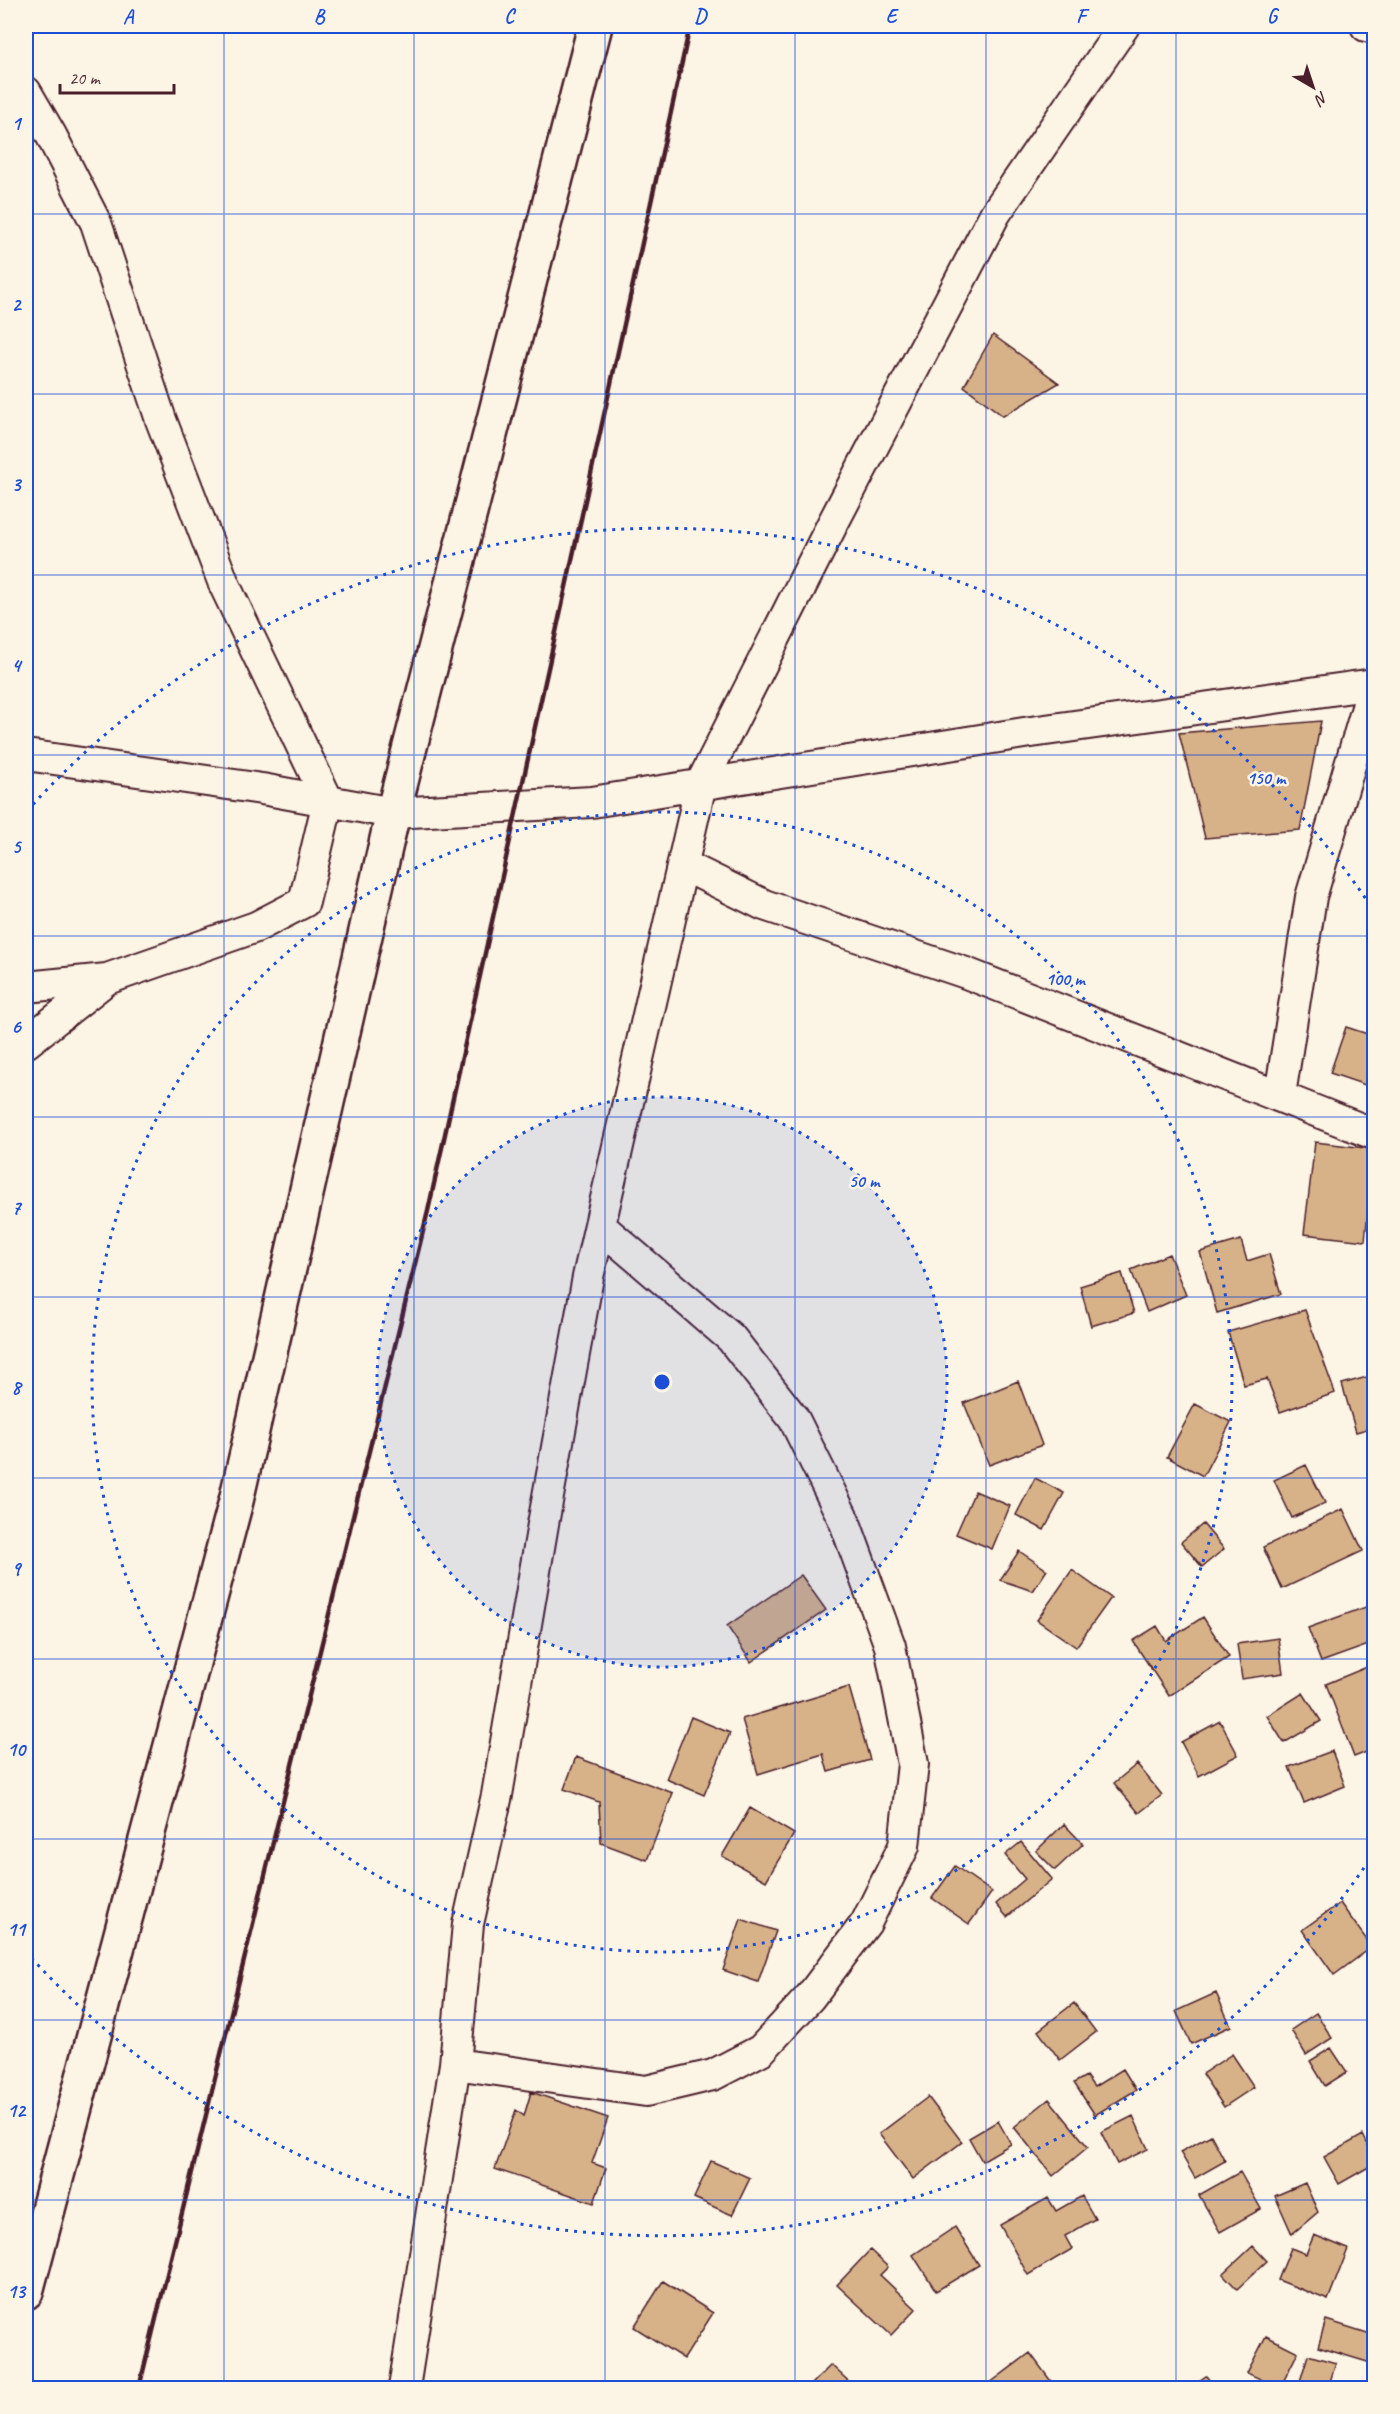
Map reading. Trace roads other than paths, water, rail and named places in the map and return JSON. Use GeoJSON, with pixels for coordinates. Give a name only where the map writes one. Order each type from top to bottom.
{"type":"FeatureCollection","features":[{"type":"Feature","properties":{"kind":"street"},"geometry":{"type":"LineString","coordinates":[[26,2285],[236,1501],[393,813],[595,26]]}},
{"type":"Feature","properties":{"kind":"street"},"geometry":{"type":"LineString","coordinates":[[404,2388],[455,2064],[468,1924],[497,1795],[588,1277],[701,784],[833,523],[995,214],[1124,26]]}},
{"type":"Feature","properties":{"kind":"street"},"geometry":{"type":"LineString","coordinates":[[1366,26],[1374,28]]}},
{"type":"Feature","properties":{"kind":"street"},"geometry":{"type":"LineString","coordinates":[[26,92],[51,135],[96,224],[161,420],[224,584],[328,801],[304,902],[256,927],[107,979],[26,987]]}},
{"type":"Feature","properties":{"kind":"street"},"geometry":{"type":"LineString","coordinates":[[26,755],[262,789],[393,813],[592,802],[1024,733],[1374,684],[1311,897],[1280,1095]]}},
{"type":"Feature","properties":{"kind":"street"},"geometry":{"type":"LineString","coordinates":[[683,865],[764,905],[966,973],[1374,1134]]}},
{"type":"Feature","properties":{"kind":"street"},"geometry":{"type":"LineString","coordinates":[[26,1043],[107,979]]}},
{"type":"Feature","properties":{"kind":"street"},"geometry":{"type":"LineString","coordinates":[[455,2064],[646,2091],[713,2075],[761,2050],[810,1997],[866,1923],[904,1846],[913,1764],[897,1681],[890,1646],[839,1510],[794,1419],[731,1338],[600,1226]]}},
{"type":"Feature","properties":{"kind":"railway"},"geometry":{"type":"LineString","coordinates":[[139,2388],[428,1211],[690,26]]}}]}
